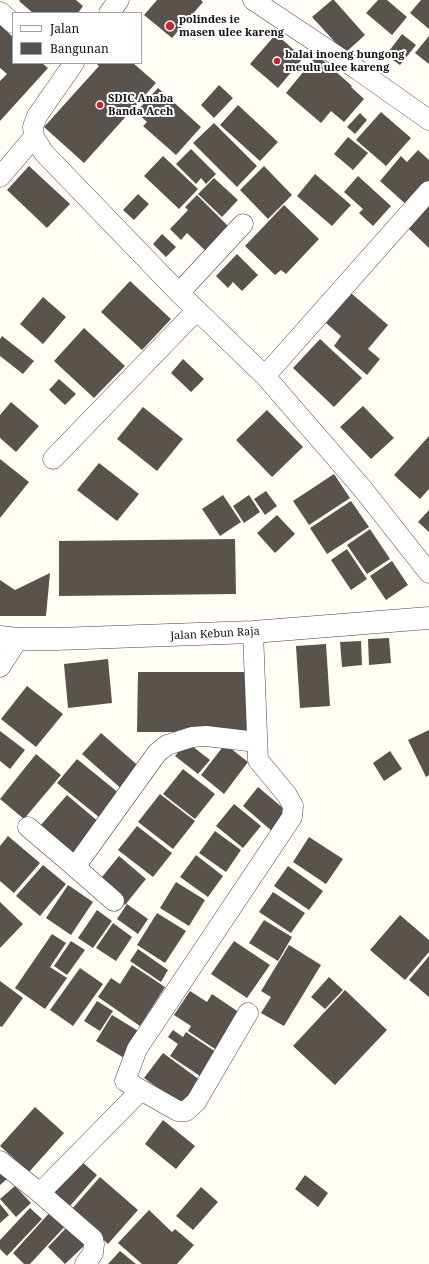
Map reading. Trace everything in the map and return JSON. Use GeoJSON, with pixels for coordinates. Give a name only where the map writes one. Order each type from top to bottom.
{"type":"FeatureCollection","features":[{"type":"Feature","properties":{"kind":"street"},"geometry":{"type":"LineString","coordinates":[[110,12],[119,0]]}},
{"type":"Feature","properties":{"kind":"street"},"geometry":{"type":"LineString","coordinates":[[253,0],[279,6],[429,120]]}},
{"type":"Feature","properties":{"kind":"street"},"geometry":{"type":"LineString","coordinates":[[0,12],[12,22]]}},
{"type":"Feature","properties":{"kind":"street"},"geometry":{"type":"LineString","coordinates":[[67,66],[37,116],[33,127],[34,137],[44,153],[179,293],[265,376],[362,488],[429,573]]}},
{"type":"Feature","properties":{"kind":"street"},"geometry":{"type":"LineString","coordinates":[[0,178],[34,137]]}},
{"type":"Feature","properties":{"kind":"street"},"geometry":{"type":"LineString","coordinates":[[265,376],[429,191]]}},
{"type":"Feature","properties":{"kind":"street"},"geometry":{"type":"LineString","coordinates":[[179,293],[243,224]]}},
{"type":"Feature","properties":{"kind":"street"},"geometry":{"type":"LineString","coordinates":[[53,459],[197,310]]}},
{"type":"Feature","properties":{"kind":"street","name":"Jalan Kebun Raja"},"geometry":{"type":"LineString","coordinates":[[9,638],[140,637],[253,632],[429,618]]}},
{"type":"Feature","properties":{"kind":"street"},"geometry":{"type":"LineString","coordinates":[[248,1013],[191,1108],[186,1111],[178,1111],[125,1082],[127,1071],[137,1049],[292,817],[293,806],[287,795],[258,760],[253,632]]}},
{"type":"Feature","properties":{"kind":"street"},"geometry":{"type":"LineString","coordinates":[[0,667],[9,638]]}},
{"type":"Feature","properties":{"kind":"street"},"geometry":{"type":"LineString","coordinates":[[75,867],[150,763],[167,745],[192,737],[257,742]]}},
{"type":"Feature","properties":{"kind":"street"},"geometry":{"type":"LineString","coordinates":[[28,828],[114,901]]}},
{"type":"Feature","properties":{"kind":"street"},"geometry":{"type":"LineString","coordinates":[[40,1193],[141,1090]]}},
{"type":"Feature","properties":{"kind":"street"},"geometry":{"type":"LineString","coordinates":[[0,1160],[93,1240],[93,1254],[85,1264]]}},
{"type":"Feature","properties":{"kind":"building"},"geometry":{"type":"Polygon","coordinates":[[[76,0],[83,6],[79,12],[32,12],[19,1],[76,0]]]}},
{"type":"Feature","properties":{"kind":"building","name":"polindes ie masen ulee kareng"},"geometry":{"type":"Polygon","coordinates":[[[157,0],[201,0],[203,2],[172,38],[144,15],[157,0]]]}},
{"type":"Feature","properties":{"kind":"building"},"geometry":{"type":"Polygon","coordinates":[[[332,0],[334,0],[365,35],[345,53],[312,17],[332,0]]]}},
{"type":"Feature","properties":{"kind":"building"},"geometry":{"type":"Polygon","coordinates":[[[378,0],[387,0],[407,17],[392,35],[366,13],[378,0]]]}},
{"type":"Feature","properties":{"kind":"building"},"geometry":{"type":"Polygon","coordinates":[[[421,0],[429,0],[429,29],[410,13],[421,0]]]}},
{"type":"Feature","properties":{"kind":"building"},"geometry":{"type":"Polygon","coordinates":[[[0,25],[12,36],[12,64],[43,64],[48,68],[0,121],[0,81],[7,74],[0,68],[0,25]]]}},
{"type":"Feature","properties":{"kind":"building","name":"balai inoeng bungong meulu ulee kareng"},"geometry":{"type":"Polygon","coordinates":[[[276,34],[303,58],[278,88],[250,64],[276,34]]]}},
{"type":"Feature","properties":{"kind":"building"},"geometry":{"type":"Polygon","coordinates":[[[402,34],[416,45],[400,65],[386,55],[402,34]]]}},
{"type":"Feature","properties":{"kind":"building"},"geometry":{"type":"Polygon","coordinates":[[[429,36],[429,64],[415,53],[429,36]]]}},
{"type":"Feature","properties":{"kind":"building"},"geometry":{"type":"Polygon","coordinates":[[[317,55],[352,86],[351,87],[364,99],[344,122],[331,111],[321,123],[286,93],[317,55]]]}},
{"type":"Feature","properties":{"kind":"building","name":"SDIC Anaba Banda Aceh"},"geometry":{"type":"Polygon","coordinates":[[[97,64],[134,64],[156,83],[84,163],[44,127],[99,66],[97,64]]]}},
{"type":"Feature","properties":{"kind":"building"},"geometry":{"type":"Polygon","coordinates":[[[219,85],[233,98],[214,118],[201,105],[219,85]]]}},
{"type":"Feature","properties":{"kind":"building"},"geometry":{"type":"Polygon","coordinates":[[[158,88],[201,127],[176,155],[143,126],[147,122],[136,112],[158,88]]]}},
{"type":"Feature","properties":{"kind":"building"},"geometry":{"type":"Polygon","coordinates":[[[238,105],[278,142],[260,161],[220,125],[238,105]]]}},
{"type":"Feature","properties":{"kind":"building"},"geometry":{"type":"Polygon","coordinates":[[[381,112],[411,138],[386,166],[356,140],[381,112]]]}},
{"type":"Feature","properties":{"kind":"building"},"geometry":{"type":"Polygon","coordinates":[[[360,113],[367,120],[355,134],[347,127],[360,113]]]}},
{"type":"Feature","properties":{"kind":"building"},"geometry":{"type":"Polygon","coordinates":[[[214,123],[257,166],[237,187],[193,143],[214,123]]]}},
{"type":"Feature","properties":{"kind":"building"},"geometry":{"type":"Polygon","coordinates":[[[348,137],[368,153],[353,170],[334,154],[348,137]]]}},
{"type":"Feature","properties":{"kind":"building"},"geometry":{"type":"Polygon","coordinates":[[[191,149],[216,174],[206,184],[201,178],[196,184],[176,164],[191,149]]]}},
{"type":"Feature","properties":{"kind":"building"},"geometry":{"type":"Polygon","coordinates":[[[418,150],[429,160],[429,184],[409,207],[380,181],[401,156],[407,162],[418,150]]]}},
{"type":"Feature","properties":{"kind":"building"},"geometry":{"type":"Polygon","coordinates":[[[163,156],[198,189],[179,209],[144,176],[163,156]]]}},
{"type":"Feature","properties":{"kind":"building"},"geometry":{"type":"Polygon","coordinates":[[[29,166],[70,204],[47,228],[7,190],[29,166]]]}},
{"type":"Feature","properties":{"kind":"building"},"geometry":{"type":"Polygon","coordinates":[[[264,166],[292,195],[268,219],[240,190],[264,166]]]}},
{"type":"Feature","properties":{"kind":"building"},"geometry":{"type":"Polygon","coordinates":[[[315,174],[351,205],[332,226],[297,196],[315,174]]]}},
{"type":"Feature","properties":{"kind":"building"},"geometry":{"type":"Polygon","coordinates":[[[358,176],[391,206],[373,226],[359,213],[363,209],[344,192],[358,176]]]}},
{"type":"Feature","properties":{"kind":"building"},"geometry":{"type":"Polygon","coordinates":[[[214,178],[238,200],[222,217],[198,194],[214,178]]]}},
{"type":"Feature","properties":{"kind":"building"},"geometry":{"type":"Polygon","coordinates":[[[138,194],[149,204],[134,220],[123,210],[138,194]]]}},
{"type":"Feature","properties":{"kind":"building"},"geometry":{"type":"Polygon","coordinates":[[[197,195],[234,232],[211,256],[187,233],[181,240],[170,229],[188,210],[185,207],[197,195]]]}},
{"type":"Feature","properties":{"kind":"building"},"geometry":{"type":"Polygon","coordinates":[[[429,202],[429,248],[407,227],[429,202]]]}},
{"type":"Feature","properties":{"kind":"building"},"geometry":{"type":"Polygon","coordinates":[[[284,205],[319,239],[286,274],[281,270],[275,275],[245,246],[284,205]]]}},
{"type":"Feature","properties":{"kind":"building"},"geometry":{"type":"Polygon","coordinates":[[[162,234],[176,247],[166,257],[153,244],[162,234]]]}},
{"type":"Feature","properties":{"kind":"building"},"geometry":{"type":"Polygon","coordinates":[[[237,254],[258,275],[242,291],[233,282],[228,288],[216,276],[237,254]]]}},
{"type":"Feature","properties":{"kind":"building"},"geometry":{"type":"Polygon","coordinates":[[[130,281],[171,319],[142,350],[101,312],[130,281]]]}},
{"type":"Feature","properties":{"kind":"building"},"geometry":{"type":"Polygon","coordinates":[[[351,293],[388,325],[368,349],[380,359],[367,375],[334,346],[341,336],[326,323],[351,293]]]}},
{"type":"Feature","properties":{"kind":"building"},"geometry":{"type":"Polygon","coordinates":[[[43,297],[66,317],[43,344],[20,324],[43,297]]]}},
{"type":"Feature","properties":{"kind":"building"},"geometry":{"type":"Polygon","coordinates":[[[84,328],[125,366],[94,398],[54,361],[84,328]]]}},
{"type":"Feature","properties":{"kind":"building"},"geometry":{"type":"Polygon","coordinates":[[[2,336],[34,361],[23,374],[0,356],[0,339],[2,336]]]}},
{"type":"Feature","properties":{"kind":"building"},"geometry":{"type":"Polygon","coordinates":[[[320,339],[362,378],[334,407],[293,368],[320,339]]]}},
{"type":"Feature","properties":{"kind":"building"},"geometry":{"type":"Polygon","coordinates":[[[183,359],[204,379],[191,392],[171,373],[183,359]]]}},
{"type":"Feature","properties":{"kind":"building"},"geometry":{"type":"Polygon","coordinates":[[[59,379],[76,394],[65,405],[49,390],[59,379]]]}},
{"type":"Feature","properties":{"kind":"building"},"geometry":{"type":"Polygon","coordinates":[[[11,402],[39,426],[16,452],[0,438],[0,415],[11,402]]]}},
{"type":"Feature","properties":{"kind":"building"},"geometry":{"type":"Polygon","coordinates":[[[363,406],[394,438],[371,459],[340,427],[363,406]]]}},
{"type":"Feature","properties":{"kind":"building"},"geometry":{"type":"Polygon","coordinates":[[[143,407],[183,439],[157,471],[117,439],[143,407]]]}},
{"type":"Feature","properties":{"kind":"building"},"geometry":{"type":"Polygon","coordinates":[[[267,410],[303,447],[272,477],[236,440],[267,410]]]}},
{"type":"Feature","properties":{"kind":"building"},"geometry":{"type":"Polygon","coordinates":[[[429,436],[429,489],[420,499],[394,475],[429,436]]]}},
{"type":"Feature","properties":{"kind":"building"},"geometry":{"type":"Polygon","coordinates":[[[0,459],[29,482],[0,518],[0,459]]]}},
{"type":"Feature","properties":{"kind":"building"},"geometry":{"type":"Polygon","coordinates":[[[99,463],[139,494],[117,521],[77,490],[99,463]]]}},
{"type":"Feature","properties":{"kind":"building"},"geometry":{"type":"Polygon","coordinates":[[[334,474],[350,498],[309,525],[293,501],[334,474]]]}},
{"type":"Feature","properties":{"kind":"building"},"geometry":{"type":"Polygon","coordinates":[[[266,491],[277,506],[265,515],[254,499],[266,491]]]}},
{"type":"Feature","properties":{"kind":"building"},"geometry":{"type":"Polygon","coordinates":[[[223,495],[241,522],[220,536],[202,509],[223,495]]]}},
{"type":"Feature","properties":{"kind":"building"},"geometry":{"type":"Polygon","coordinates":[[[249,495],[260,512],[244,523],[233,506],[249,495]]]}},
{"type":"Feature","properties":{"kind":"building"},"geometry":{"type":"Polygon","coordinates":[[[351,501],[369,527],[327,554],[310,528],[351,501]]]}},
{"type":"Feature","properties":{"kind":"building"},"geometry":{"type":"Polygon","coordinates":[[[429,510],[429,532],[418,522],[429,510]]]}},
{"type":"Feature","properties":{"kind":"building"},"geometry":{"type":"Polygon","coordinates":[[[277,515],[295,534],[275,553],[257,533],[277,515]]]}},
{"type":"Feature","properties":{"kind":"building"},"geometry":{"type":"Polygon","coordinates":[[[370,529],[390,559],[367,574],[347,545],[370,529]]]}},
{"type":"Feature","properties":{"kind":"building"},"geometry":{"type":"Polygon","coordinates":[[[235,539],[236,594],[59,596],[59,541],[235,539]]]}},
{"type":"Feature","properties":{"kind":"building"},"geometry":{"type":"Polygon","coordinates":[[[347,549],[367,579],[351,590],[331,560],[347,549]]]}},
{"type":"Feature","properties":{"kind":"building"},"geometry":{"type":"Polygon","coordinates":[[[392,561],[408,585],[386,600],[370,576],[392,561]]]}},
{"type":"Feature","properties":{"kind":"building"},"geometry":{"type":"Polygon","coordinates":[[[50,573],[46,616],[0,616],[0,580],[15,590],[50,573]]]}},
{"type":"Feature","properties":{"kind":"building"},"geometry":{"type":"Polygon","coordinates":[[[389,638],[391,663],[369,665],[368,639],[389,638]]]}},
{"type":"Feature","properties":{"kind":"building"},"geometry":{"type":"Polygon","coordinates":[[[361,641],[362,665],[342,667],[340,642],[361,641]]]}},
{"type":"Feature","properties":{"kind":"building"},"geometry":{"type":"Polygon","coordinates":[[[326,644],[330,706],[300,708],[296,646],[326,644]]]}},
{"type":"Feature","properties":{"kind":"building"},"geometry":{"type":"Polygon","coordinates":[[[108,659],[112,703],[68,708],[64,664],[108,659]]]}},
{"type":"Feature","properties":{"kind":"building"},"geometry":{"type":"Polygon","coordinates":[[[138,672],[250,672],[250,732],[137,732],[138,672]]]}},
{"type":"Feature","properties":{"kind":"building"},"geometry":{"type":"Polygon","coordinates":[[[27,686],[63,714],[36,747],[1,719],[27,686]]]}},
{"type":"Feature","properties":{"kind":"building"},"geometry":{"type":"Polygon","coordinates":[[[429,730],[429,775],[426,777],[408,740],[429,730]]]}},
{"type":"Feature","properties":{"kind":"building"},"geometry":{"type":"Polygon","coordinates":[[[0,731],[25,750],[10,769],[0,761],[0,731]]]}},
{"type":"Feature","properties":{"kind":"building"},"geometry":{"type":"Polygon","coordinates":[[[101,733],[143,770],[124,791],[82,754],[101,733]]]}},
{"type":"Feature","properties":{"kind":"building"},"geometry":{"type":"Polygon","coordinates":[[[187,742],[210,760],[198,774],[175,756],[187,742]]]}},
{"type":"Feature","properties":{"kind":"building"},"geometry":{"type":"Polygon","coordinates":[[[225,744],[248,762],[224,794],[201,775],[225,744]]]}},
{"type":"Feature","properties":{"kind":"building"},"geometry":{"type":"Polygon","coordinates":[[[390,751],[402,769],[384,781],[373,763],[390,751]]]}},
{"type":"Feature","properties":{"kind":"building"},"geometry":{"type":"Polygon","coordinates":[[[36,754],[61,775],[24,819],[0,799],[36,754]]]}},
{"type":"Feature","properties":{"kind":"building"},"geometry":{"type":"Polygon","coordinates":[[[77,759],[120,794],[100,818],[57,783],[77,759]]]}},
{"type":"Feature","properties":{"kind":"building"},"geometry":{"type":"Polygon","coordinates":[[[183,769],[215,794],[195,819],[163,794],[183,769]]]}},
{"type":"Feature","properties":{"kind":"building"},"geometry":{"type":"Polygon","coordinates":[[[258,787],[289,813],[273,832],[243,806],[258,787]]]}},
{"type":"Feature","properties":{"kind":"building"},"geometry":{"type":"Polygon","coordinates":[[[160,794],[195,821],[173,849],[138,822],[160,794]]]}},
{"type":"Feature","properties":{"kind":"building"},"geometry":{"type":"Polygon","coordinates":[[[67,795],[100,823],[72,854],[40,826],[67,795]]]}},
{"type":"Feature","properties":{"kind":"building"},"geometry":{"type":"Polygon","coordinates":[[[234,804],[261,826],[243,848],[216,826],[234,804]]]}},
{"type":"Feature","properties":{"kind":"building"},"geometry":{"type":"Polygon","coordinates":[[[137,826],[172,853],[153,877],[118,850],[137,826]]]}},
{"type":"Feature","properties":{"kind":"building"},"geometry":{"type":"Polygon","coordinates":[[[215,831],[241,850],[226,872],[199,853],[215,831]]]}},
{"type":"Feature","properties":{"kind":"building"},"geometry":{"type":"Polygon","coordinates":[[[8,836],[40,863],[14,893],[0,881],[0,846],[8,836]]]}},
{"type":"Feature","properties":{"kind":"building"},"geometry":{"type":"Polygon","coordinates":[[[309,837],[343,859],[326,884],[293,862],[309,837]]]}},
{"type":"Feature","properties":{"kind":"building"},"geometry":{"type":"Polygon","coordinates":[[[196,855],[223,876],[208,897],[180,877],[196,855]]]}},
{"type":"Feature","properties":{"kind":"building"},"geometry":{"type":"Polygon","coordinates":[[[119,856],[146,879],[125,905],[98,882],[119,856]]]}},
{"type":"Feature","properties":{"kind":"building"},"geometry":{"type":"Polygon","coordinates":[[[43,865],[66,884],[40,916],[16,896],[43,865]]]}},
{"type":"Feature","properties":{"kind":"building"},"geometry":{"type":"Polygon","coordinates":[[[288,866],[323,891],[309,910],[274,886],[288,866]]]}},
{"type":"Feature","properties":{"kind":"building"},"geometry":{"type":"Polygon","coordinates":[[[176,882],[205,900],[189,926],[160,908],[176,882]]]}},
{"type":"Feature","properties":{"kind":"building"},"geometry":{"type":"Polygon","coordinates":[[[68,885],[93,902],[71,935],[46,918],[68,885]]]}},
{"type":"Feature","properties":{"kind":"building"},"geometry":{"type":"Polygon","coordinates":[[[273,892],[305,913],[291,933],[259,912],[273,892]]]}},
{"type":"Feature","properties":{"kind":"building"},"geometry":{"type":"Polygon","coordinates":[[[0,902],[23,924],[0,948],[0,902]]]}},
{"type":"Feature","properties":{"kind":"building"},"geometry":{"type":"Polygon","coordinates":[[[127,904],[148,919],[138,934],[117,919],[127,904]]]}},
{"type":"Feature","properties":{"kind":"building"},"geometry":{"type":"Polygon","coordinates":[[[97,910],[112,921],[93,948],[78,938],[97,910]]]}},
{"type":"Feature","properties":{"kind":"building"},"geometry":{"type":"Polygon","coordinates":[[[157,913],[186,931],[165,963],[137,945],[157,913]]]}},
{"type":"Feature","properties":{"kind":"building"},"geometry":{"type":"Polygon","coordinates":[[[400,915],[429,940],[429,952],[405,980],[370,950],[400,915]]]}},
{"type":"Feature","properties":{"kind":"building"},"geometry":{"type":"Polygon","coordinates":[[[264,920],[292,937],[278,961],[249,943],[264,920]]]}},
{"type":"Feature","properties":{"kind":"building"},"geometry":{"type":"Polygon","coordinates":[[[113,923],[132,937],[116,961],[96,948],[113,923]]]}},
{"type":"Feature","properties":{"kind":"building"},"geometry":{"type":"Polygon","coordinates":[[[52,934],[66,943],[50,967],[67,978],[45,1009],[15,988],[52,934]]]}},
{"type":"Feature","properties":{"kind":"building"},"geometry":{"type":"Polygon","coordinates":[[[71,941],[85,950],[67,975],[54,966],[71,941]]]}},
{"type":"Feature","properties":{"kind":"building"},"geometry":{"type":"Polygon","coordinates":[[[234,941],[270,965],[247,998],[211,974],[234,941]]]}},
{"type":"Feature","properties":{"kind":"building"},"geometry":{"type":"Polygon","coordinates":[[[289,945],[321,965],[284,1026],[261,1013],[271,997],[261,991],[289,945]]]}},
{"type":"Feature","properties":{"kind":"building"},"geometry":{"type":"Polygon","coordinates":[[[138,949],[168,970],[161,982],[130,961],[138,949]]]}},
{"type":"Feature","properties":{"kind":"building"},"geometry":{"type":"Polygon","coordinates":[[[429,956],[429,997],[409,980],[429,956]]]}},
{"type":"Feature","properties":{"kind":"building"},"geometry":{"type":"Polygon","coordinates":[[[132,965],[165,987],[140,1026],[98,997],[111,978],[120,984],[132,965]]]}},
{"type":"Feature","properties":{"kind":"building"},"geometry":{"type":"Polygon","coordinates":[[[80,968],[103,984],[73,1026],[50,1010],[80,968]]]}},
{"type":"Feature","properties":{"kind":"building"},"geometry":{"type":"Polygon","coordinates":[[[329,977],[343,990],[325,1009],[311,997],[329,977]]]}},
{"type":"Feature","properties":{"kind":"building"},"geometry":{"type":"Polygon","coordinates":[[[0,981],[23,998],[2,1027],[0,1026],[0,981]]]}},
{"type":"Feature","properties":{"kind":"building"},"geometry":{"type":"Polygon","coordinates":[[[345,990],[387,1030],[335,1085],[293,1046],[345,990]]]}},
{"type":"Feature","properties":{"kind":"building"},"geometry":{"type":"Polygon","coordinates":[[[190,991],[207,1002],[212,994],[246,1017],[221,1053],[188,1031],[191,1026],[174,1015],[190,991]]]}},
{"type":"Feature","properties":{"kind":"building"},"geometry":{"type":"Polygon","coordinates":[[[97,1001],[113,1011],[100,1031],[84,1021],[97,1001]]]}},
{"type":"Feature","properties":{"kind":"building"},"geometry":{"type":"Polygon","coordinates":[[[112,1015],[140,1032],[124,1058],[96,1041],[112,1015]]]}},
{"type":"Feature","properties":{"kind":"building"},"geometry":{"type":"Polygon","coordinates":[[[173,1030],[183,1037],[186,1032],[222,1056],[206,1080],[170,1056],[178,1044],[168,1037],[173,1030]]]}},
{"type":"Feature","properties":{"kind":"building"},"geometry":{"type":"Polygon","coordinates":[[[163,1053],[204,1083],[186,1108],[144,1078],[163,1053]]]}},
{"type":"Feature","properties":{"kind":"building"},"geometry":{"type":"Polygon","coordinates":[[[35,1107],[64,1133],[29,1172],[0,1146],[35,1107]]]}},
{"type":"Feature","properties":{"kind":"building"},"geometry":{"type":"Polygon","coordinates":[[[163,1120],[195,1146],[176,1169],[145,1144],[163,1120]]]}},
{"type":"Feature","properties":{"kind":"building"},"geometry":{"type":"Polygon","coordinates":[[[81,1161],[97,1175],[70,1206],[54,1192],[81,1161]]]}},
{"type":"Feature","properties":{"kind":"building"},"geometry":{"type":"Polygon","coordinates":[[[0,1171],[7,1179],[0,1185],[0,1171]]]}},
{"type":"Feature","properties":{"kind":"building"},"geometry":{"type":"Polygon","coordinates":[[[305,1175],[328,1193],[318,1207],[295,1189],[305,1175]]]}},
{"type":"Feature","properties":{"kind":"building"},"geometry":{"type":"Polygon","coordinates":[[[100,1177],[138,1210],[108,1244],[71,1210],[100,1177]]]}},
{"type":"Feature","properties":{"kind":"building"},"geometry":{"type":"Polygon","coordinates":[[[15,1186],[31,1203],[16,1217],[0,1199],[15,1186]]]}},
{"type":"Feature","properties":{"kind":"building"},"geometry":{"type":"Polygon","coordinates":[[[201,1187],[218,1202],[193,1230],[176,1216],[201,1187]]]}},
{"type":"Feature","properties":{"kind":"building"},"geometry":{"type":"Polygon","coordinates":[[[0,1204],[9,1215],[0,1223],[0,1204]]]}},
{"type":"Feature","properties":{"kind":"building"},"geometry":{"type":"Polygon","coordinates":[[[30,1208],[42,1219],[7,1256],[0,1249],[0,1240],[30,1208]]]}},
{"type":"Feature","properties":{"kind":"building"},"geometry":{"type":"Polygon","coordinates":[[[52,1210],[67,1224],[30,1264],[24,1264],[13,1253],[52,1210]]]}},
{"type":"Feature","properties":{"kind":"building"},"geometry":{"type":"Polygon","coordinates":[[[149,1210],[172,1232],[175,1229],[194,1245],[177,1264],[142,1264],[118,1243],[149,1210]]]}},
{"type":"Feature","properties":{"kind":"building"},"geometry":{"type":"Polygon","coordinates":[[[67,1227],[85,1245],[65,1264],[48,1247],[67,1227]]]}},
{"type":"Feature","properties":{"kind":"building"},"geometry":{"type":"Polygon","coordinates":[[[120,1251],[136,1264],[108,1264],[120,1251]]]}},
{"type":"Feature","properties":{"kind":"place","name":"polindes ie masen ulee kareng"},"geometry":{"type":"Point","coordinates":[170,26]}},
{"type":"Feature","properties":{"kind":"place","name":"balai inoeng bungong meulu ulee kareng"},"geometry":{"type":"Point","coordinates":[277,61]}},
{"type":"Feature","properties":{"kind":"place","name":"SDIC Anaba Banda Aceh"},"geometry":{"type":"Point","coordinates":[100,105]}}]}
